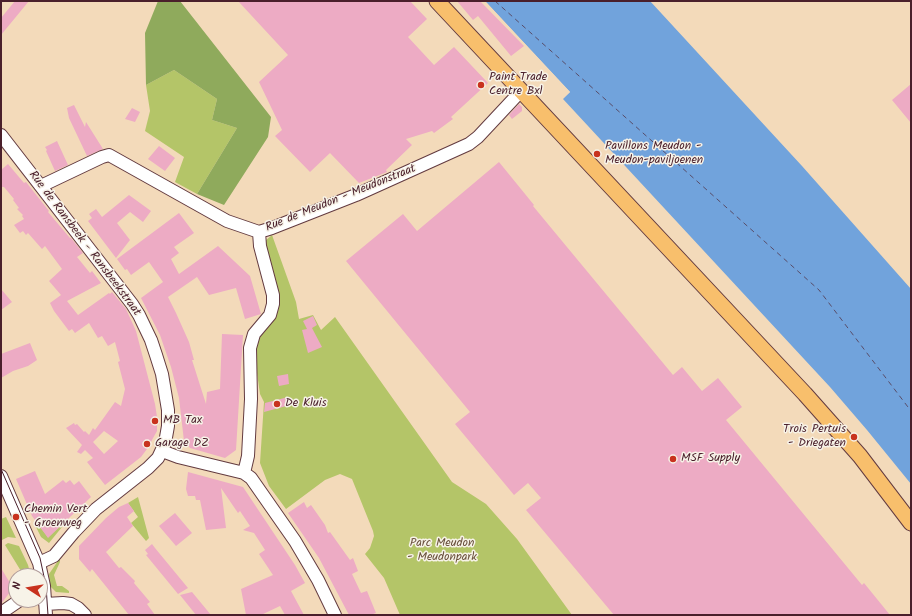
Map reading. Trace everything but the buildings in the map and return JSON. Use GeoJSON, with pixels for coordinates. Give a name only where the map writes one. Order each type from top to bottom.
{"type":"FeatureCollection","features":[{"type":"Feature","properties":{"kind":"main road"},"geometry":{"type":"LineString","coordinates":[[437,1],[805,394],[860,456],[911,522]]}},
{"type":"Feature","properties":{"kind":"street","name":"Rue de Meudon - Meudonstraat"},"geometry":{"type":"LineString","coordinates":[[41,186],[102,156],[109,155],[227,221],[259,232],[356,195],[469,144],[478,137],[521,91]]}},
{"type":"Feature","properties":{"kind":"street","name":"Rue de Ransbeek - Ransbeekstraat"},"geometry":{"type":"LineString","coordinates":[[2,137],[132,304],[148,331],[162,374],[167,401],[168,426],[166,443],[153,463],[96,509],[54,556],[39,563]]}},
{"type":"Feature","properties":{"kind":"street"},"geometry":{"type":"LineString","coordinates":[[244,473],[248,456],[251,399],[250,348],[254,334],[270,315],[274,304],[260,246],[259,232]]}},
{"type":"Feature","properties":{"kind":"street"},"geometry":{"type":"LineString","coordinates":[[162,451],[178,457],[244,473],[253,480],[295,541],[318,580],[335,615]]}},
{"type":"Feature","properties":{"kind":"street"},"geometry":{"type":"LineString","coordinates":[[1,476],[39,563],[40,568]]}},
{"type":"Feature","properties":{"kind":"street"},"geometry":{"type":"LineString","coordinates":[[48,602],[71,604],[85,615]]}},
{"type":"Feature","properties":{"kind":"green space"},"geometry":{"type":"Polygon","coordinates":[[[158,1],[180,1],[271,117],[268,137],[224,205],[197,194],[237,128],[212,120],[217,99],[174,70],[146,85],[145,33],[158,1]]]}},
{"type":"Feature","properties":{"kind":"green space"},"geometry":{"type":"Polygon","coordinates":[[[174,70],[217,99],[212,120],[237,128],[197,194],[175,182],[184,157],[145,131],[150,111],[146,85],[174,70]]]}},
{"type":"Feature","properties":{"kind":"green space","name":"Parc Meudon - Meudonpark"},"geometry":{"type":"Polygon","coordinates":[[[272,235],[296,302],[299,319],[313,315],[321,330],[335,317],[452,482],[486,504],[517,539],[572,615],[400,615],[384,578],[365,554],[370,548],[374,536],[352,479],[340,474],[325,480],[286,509],[269,486],[260,463],[264,402],[260,394],[255,345],[259,334],[270,319],[265,241],[272,235]]]}},
{"type":"Feature","properties":{"kind":"green space"},"geometry":{"type":"Polygon","coordinates":[[[138,497],[149,538],[146,541],[131,523],[138,517],[128,503],[138,497]]]}},
{"type":"Feature","properties":{"kind":"green space"},"geometry":{"type":"Polygon","coordinates":[[[6,517],[16,538],[8,537],[2,540],[1,519],[6,517]]]}},
{"type":"Feature","properties":{"kind":"green space"},"geometry":{"type":"Polygon","coordinates":[[[37,523],[48,537],[60,526],[62,527],[49,543],[41,537],[35,525],[37,523]]]}},
{"type":"Feature","properties":{"kind":"green space"},"geometry":{"type":"Polygon","coordinates":[[[8,543],[19,546],[29,568],[19,568],[5,545],[8,543]]]}},
{"type":"Feature","properties":{"kind":"green space"},"geometry":{"type":"Polygon","coordinates":[[[60,558],[60,562],[54,575],[57,586],[62,586],[69,591],[69,593],[56,592],[50,586],[49,574],[60,558]]]}},
{"type":"Feature","properties":{"kind":"water"},"geometry":{"type":"Polygon","coordinates":[[[485,1],[650,1],[802,166],[911,289],[911,484],[830,387],[563,99],[570,92],[485,1]]]}},
{"type":"Feature","properties":{"kind":"pier"},"geometry":{"type":"Polygon","coordinates":[[[483,1],[485,1],[570,92],[561,100],[567,92],[483,1]]]}},
{"type":"Feature","properties":{"kind":"ferry route"},"geometry":{"type":"LineString","coordinates":[[495,1],[819,290],[911,411]]}},
{"type":"Feature","properties":{"kind":"tram line"},"geometry":{"type":"LineString","coordinates":[[1,469],[40,558],[46,586],[48,615]]}},
{"type":"Feature","properties":{"kind":"place","name":"Paint Trade Centre Bxl"},"geometry":{"type":"Point","coordinates":[481,85]}},
{"type":"Feature","properties":{"kind":"place","name":"Pavillons Meudon - Meudon-paviljoenen"},"geometry":{"type":"Point","coordinates":[597,154]}},
{"type":"Feature","properties":{"kind":"place","name":"De Kluis"},"geometry":{"type":"Point","coordinates":[277,404]}},
{"type":"Feature","properties":{"kind":"place","name":"MB Tax"},"geometry":{"type":"Point","coordinates":[155,421]}},
{"type":"Feature","properties":{"kind":"place","name":"Trois Pertuis - Driegaten"},"geometry":{"type":"Point","coordinates":[854,437]}},
{"type":"Feature","properties":{"kind":"place","name":"Garage DZ"},"geometry":{"type":"Point","coordinates":[147,444]}},
{"type":"Feature","properties":{"kind":"place","name":"MSF Supply"},"geometry":{"type":"Point","coordinates":[673,459]}},
{"type":"Feature","properties":{"kind":"place","name":"Chemin Vert - Groenweg"},"geometry":{"type":"Point","coordinates":[16,517]}}]}
